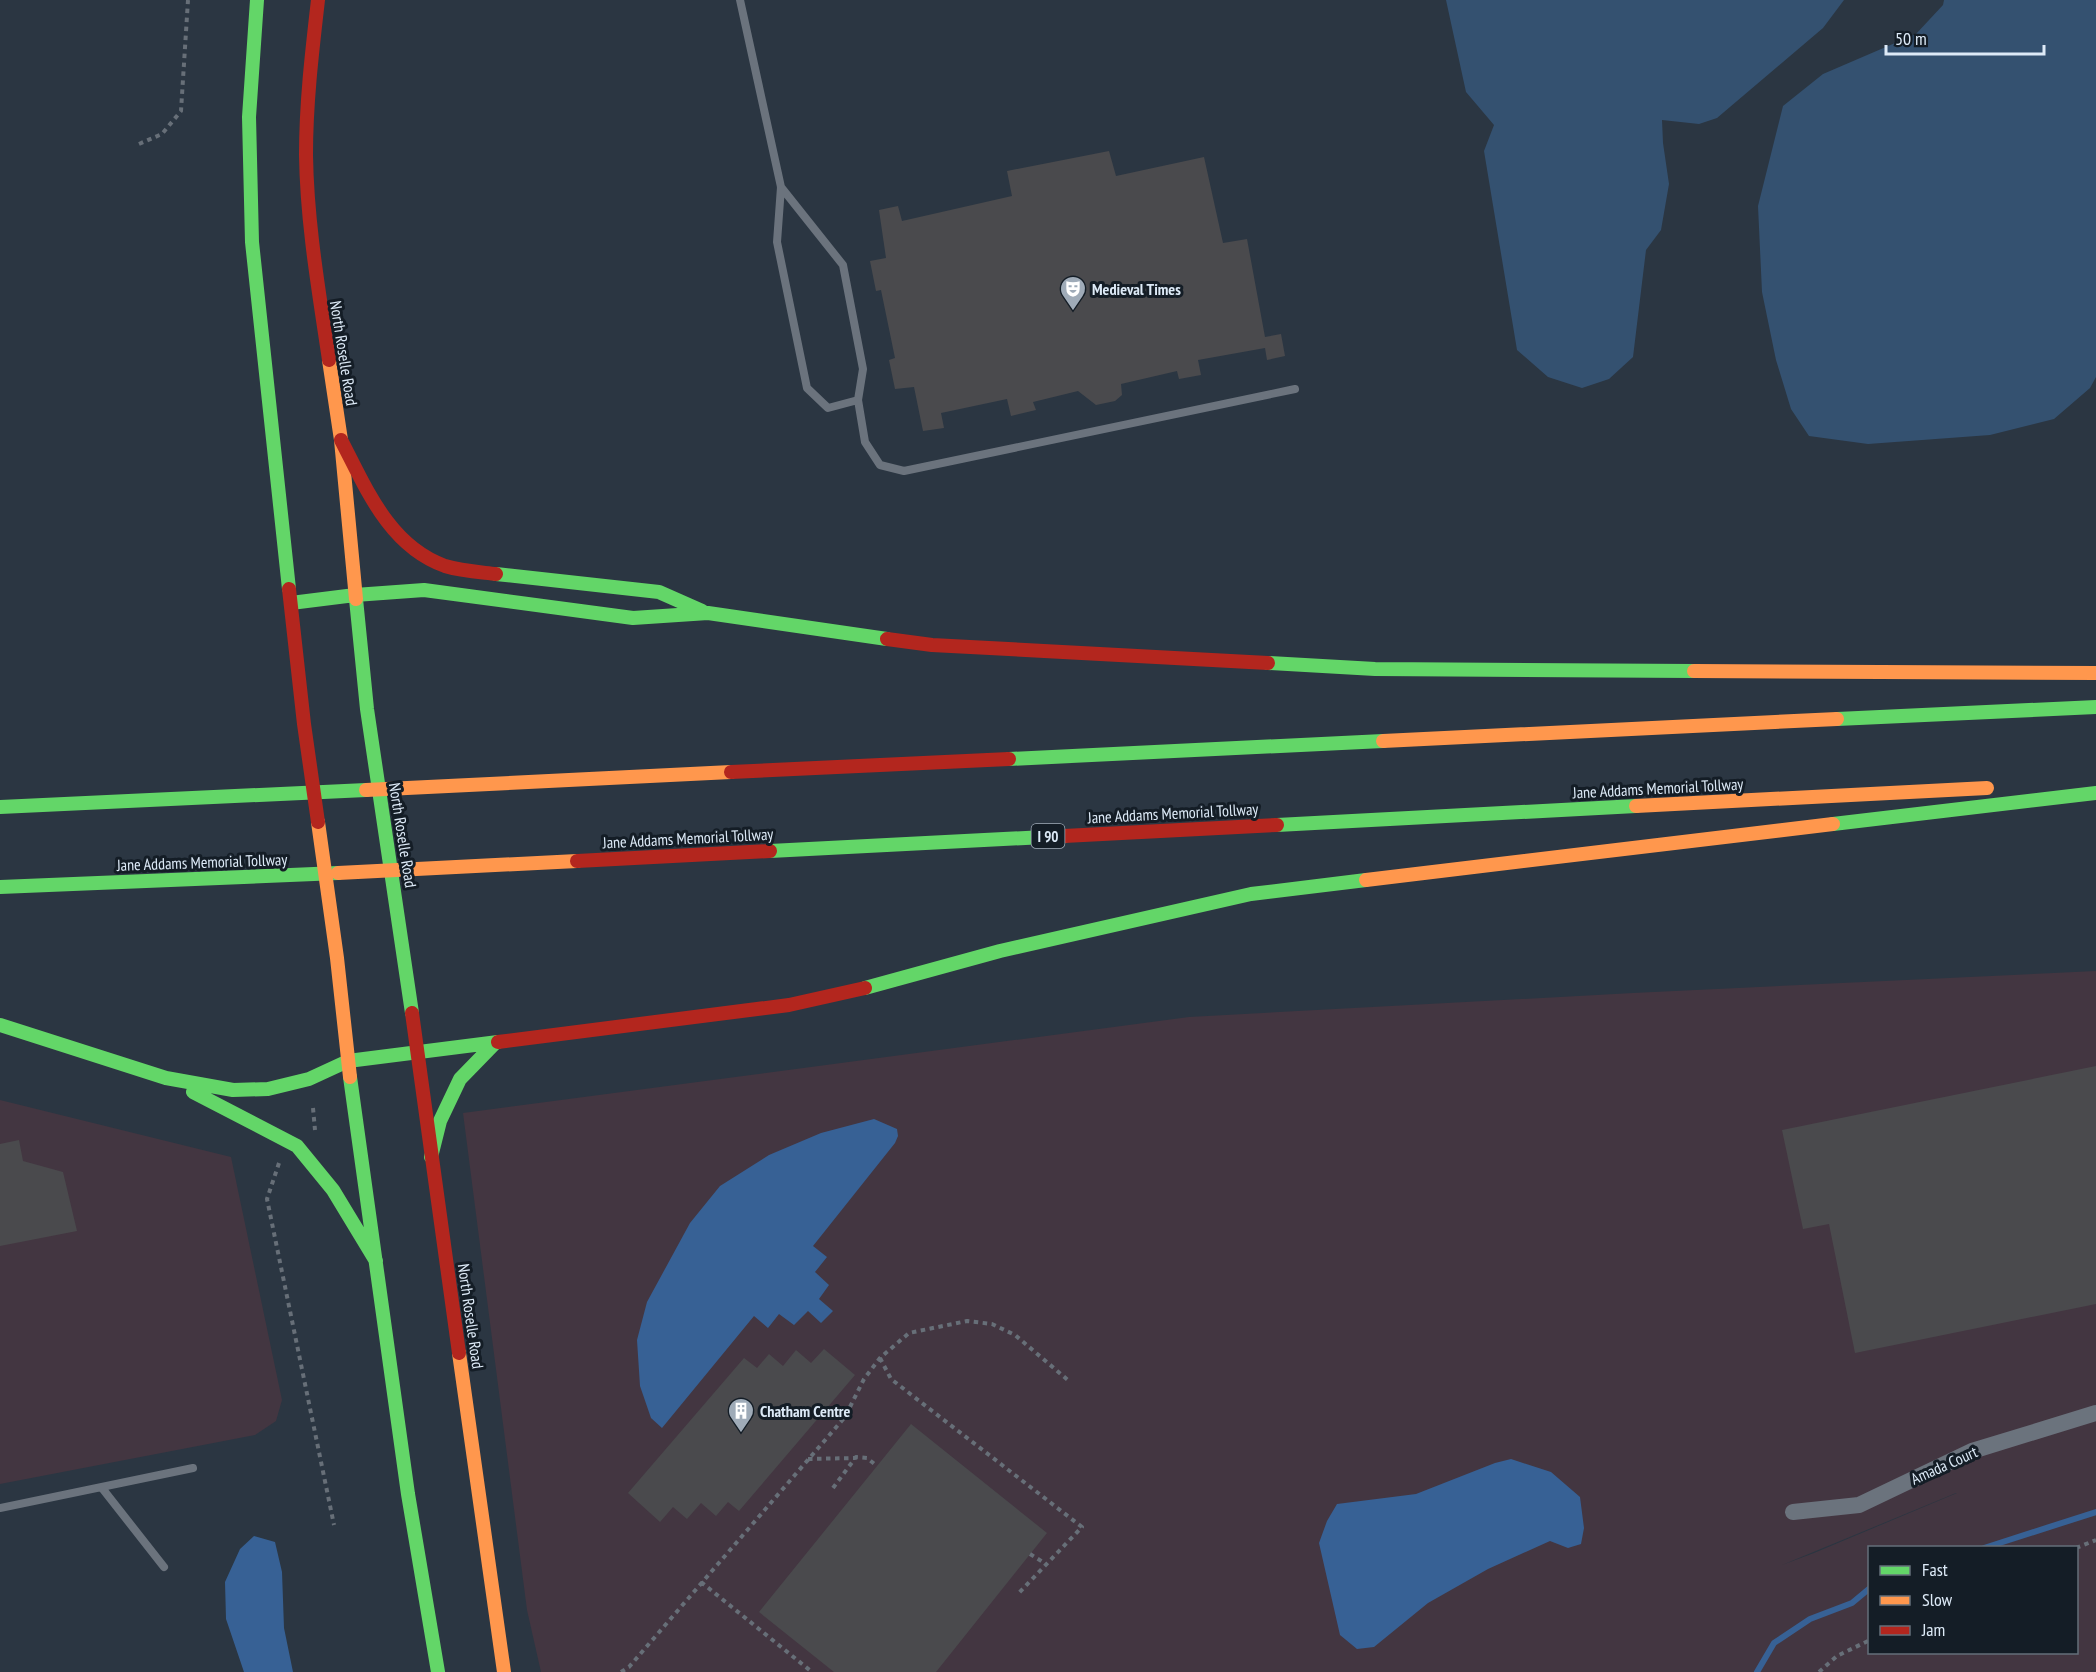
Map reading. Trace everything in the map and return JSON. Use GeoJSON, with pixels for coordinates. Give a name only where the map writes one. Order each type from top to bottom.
{"type":"FeatureCollection","features":[{"type":"Feature","properties":{"kind":"main road"},"geometry":{"type":"LineString","coordinates":[[257,0],[249,117],[252,242],[304,724],[408,1494],[438,1672]]}},
{"type":"Feature","properties":{"kind":"main road","name":"North Roselle Road"},"geometry":{"type":"LineString","coordinates":[[318,0],[307,101],[306,157],[314,258],[341,440],[367,709],[404,956],[504,1672]]}},
{"type":"Feature","properties":{"kind":"main road"},"geometry":{"type":"LineString","coordinates":[[341,440],[377,508],[394,532],[415,551],[441,565],[659,592],[708,613]]}},
{"type":"Feature","properties":{"kind":"main road"},"geometry":{"type":"LineString","coordinates":[[291,603],[424,590],[633,618],[708,613],[932,645],[1375,669],[2096,673]]}},
{"type":"Feature","properties":{"kind":"main road"},"geometry":{"type":"LineString","coordinates":[[0,807],[2096,707]]}},
{"type":"Feature","properties":{"kind":"main road"},"geometry":{"type":"LineString","coordinates":[[2048,785],[2096,782]]}},
{"type":"Feature","properties":{"kind":"main road","name":"Jane Addams Memorial Tollway"},"geometry":{"type":"LineString","coordinates":[[0,887],[260,877],[2001,787]]}},
{"type":"Feature","properties":{"kind":"main road"},"geometry":{"type":"LineString","coordinates":[[0,1025],[166,1078],[233,1090],[268,1089],[309,1079],[348,1061],[789,1005],[845,994],[1011,948],[1139,917],[1251,894],[2096,793]]}},
{"type":"Feature","properties":{"kind":"main road"},"geometry":{"type":"LineString","coordinates":[[431,1157],[440,1121],[460,1079],[496,1042]]}},
{"type":"Feature","properties":{"kind":"main road"},"geometry":{"type":"LineString","coordinates":[[166,1078],[297,1146],[333,1190],[376,1261]]}},
{"type":"Feature","properties":{"kind":"street","name":"Amada Court"},"geometry":{"type":"LineString","coordinates":[[1793,1512],[1859,1504],[1972,1450],[2096,1413]]}},
{"type":"Feature","properties":{"kind":"lane"},"geometry":{"type":"LineString","coordinates":[[740,0],[781,187],[777,242],[807,388],[828,408],[858,400]]}},
{"type":"Feature","properties":{"kind":"lane"},"geometry":{"type":"LineString","coordinates":[[781,187],[843,265],[862,369],[858,400],[865,442],[880,465],[904,471],[1295,389]]}},
{"type":"Feature","properties":{"kind":"lane"},"geometry":{"type":"LineString","coordinates":[[0,1508],[193,1468]]}},
{"type":"Feature","properties":{"kind":"lane"},"geometry":{"type":"LineString","coordinates":[[102,1488],[164,1567]]}},
{"type":"Feature","properties":{"kind":"path"},"geometry":{"type":"LineString","coordinates":[[139,144],[162,134],[181,111],[188,0]]}},
{"type":"Feature","properties":{"kind":"path"},"geometry":{"type":"LineString","coordinates":[[313,1108],[316,1131]]}},
{"type":"Feature","properties":{"kind":"path"},"geometry":{"type":"LineString","coordinates":[[280,1159],[267,1199],[313,1413],[334,1525]]}},
{"type":"Feature","properties":{"kind":"path"},"geometry":{"type":"LineString","coordinates":[[621,1672],[629,1667],[845,1417],[864,1379],[880,1358],[909,1333],[967,1321],[992,1324],[1015,1335],[1069,1381]]}},
{"type":"Feature","properties":{"kind":"path"},"geometry":{"type":"LineString","coordinates":[[880,1358],[891,1379],[1082,1527],[1017,1595]]}},
{"type":"Feature","properties":{"kind":"path"},"geometry":{"type":"LineString","coordinates":[[833,1488],[856,1457]]}},
{"type":"Feature","properties":{"kind":"path"},"geometry":{"type":"LineString","coordinates":[[808,1459],[867,1458],[876,1466]]}},
{"type":"Feature","properties":{"kind":"path"},"geometry":{"type":"LineString","coordinates":[[2078,1547],[2096,1540]]}},
{"type":"Feature","properties":{"kind":"path"},"geometry":{"type":"LineString","coordinates":[[1030,1554],[1046,1564]]}},
{"type":"Feature","properties":{"kind":"path"},"geometry":{"type":"LineString","coordinates":[[701,1582],[812,1672]]}},
{"type":"Feature","properties":{"kind":"path"},"geometry":{"type":"LineString","coordinates":[[1819,1672],[1837,1656],[1868,1640]]}},
{"type":"Feature","properties":{"kind":"shaded area"},"geometry":{"type":"Polygon","coordinates":[[[1446,0],[1844,0],[1823,28],[1717,118],[1699,124],[1662,120],[1669,184],[1661,230],[1646,250],[1633,357],[1609,379],[1582,388],[1548,377],[1517,350],[1484,151],[1494,125],[1466,92],[1446,0]]]}},
{"type":"Feature","properties":{"kind":"shaded area"},"geometry":{"type":"Polygon","coordinates":[[[1944,0],[2096,0],[2096,377],[2090,388],[2054,419],[1990,435],[1868,444],[1809,436],[1791,409],[1776,360],[1762,292],[1758,206],[1783,106],[1823,74],[1916,34],[1943,5],[1944,0]]]}},
{"type":"Feature","properties":{"kind":"shaded area"},"geometry":{"type":"Polygon","coordinates":[[[2096,971],[2096,1672],[541,1672],[527,1610],[463,1113],[1189,1017],[2096,971]],[[1957,1493],[1782,1565],[1814,1553],[1957,1493]]]}},
{"type":"Feature","properties":{"kind":"shaded area"},"geometry":{"type":"Polygon","coordinates":[[[0,1100],[231,1157],[282,1400],[276,1421],[255,1435],[0,1484],[0,1100]]]}},
{"type":"Feature","properties":{"kind":"shaded area"},"geometry":{"type":"Polygon","coordinates":[[[874,1119],[897,1129],[898,1136],[895,1143],[813,1246],[827,1257],[815,1272],[829,1285],[819,1299],[833,1311],[821,1323],[808,1311],[794,1325],[779,1314],[768,1328],[754,1316],[662,1428],[651,1418],[640,1386],[637,1340],[647,1302],[690,1223],[720,1186],[769,1155],[821,1133],[874,1119]]]}},
{"type":"Feature","properties":{"kind":"shaded area"},"geometry":{"type":"Polygon","coordinates":[[[1511,1459],[1551,1472],[1580,1497],[1584,1528],[1581,1544],[1568,1548],[1550,1541],[1488,1569],[1428,1603],[1374,1647],[1357,1649],[1340,1635],[1319,1543],[1327,1521],[1337,1504],[1416,1494],[1511,1459]]]}},
{"type":"Feature","properties":{"kind":"shaded area"},"geometry":{"type":"Polygon","coordinates":[[[254,1536],[275,1542],[282,1572],[284,1628],[293,1672],[244,1672],[226,1619],[225,1582],[240,1549],[254,1536]]]}},
{"type":"Feature","properties":{"kind":"building","name":"Medieval Times"},"geometry":{"type":"Polygon","coordinates":[[[1109,151],[1116,176],[1204,157],[1223,243],[1247,239],[1265,337],[1281,334],[1285,356],[1267,360],[1265,348],[1198,360],[1201,375],[1179,379],[1177,371],[1121,384],[1122,395],[1115,401],[1096,405],[1078,391],[1033,402],[1036,410],[1011,416],[1007,399],[941,413],[944,428],[923,431],[914,387],[895,389],[889,360],[895,358],[881,290],[876,291],[870,261],[886,258],[879,210],[898,206],[902,221],[1012,196],[1007,171],[1109,151]]]}},
{"type":"Feature","properties":{"kind":"building"},"geometry":{"type":"Polygon","coordinates":[[[2096,1066],[2096,1304],[1855,1353],[1829,1224],[1803,1229],[1782,1130],[2096,1066]]]}},
{"type":"Feature","properties":{"kind":"building"},"geometry":{"type":"Polygon","coordinates":[[[19,1140],[23,1161],[63,1172],[77,1231],[0,1246],[0,1144],[19,1140]]]}},
{"type":"Feature","properties":{"kind":"building","name":"Chatham Centre"},"geometry":{"type":"Polygon","coordinates":[[[824,1349],[855,1375],[739,1511],[728,1502],[716,1516],[701,1503],[687,1519],[673,1507],[660,1522],[628,1493],[744,1358],[757,1368],[769,1354],[783,1366],[796,1350],[811,1363],[824,1349]]]}},
{"type":"Feature","properties":{"kind":"building"},"geometry":{"type":"Polygon","coordinates":[[[911,1424],[1047,1533],[936,1672],[834,1672],[759,1612],[911,1424]]]}},
{"type":"Feature","properties":{"kind":"waterway"},"geometry":{"type":"LineString","coordinates":[[1990,1546],[2096,1512]]}},
{"type":"Feature","properties":{"kind":"waterway"},"geometry":{"type":"LineString","coordinates":[[1757,1672],[1774,1643],[1810,1619],[1852,1603],[1868,1590]]}},
{"type":"Feature","properties":{"kind":"traffic: fast"},"geometry":{"type":"LineString","coordinates":[[257,0],[249,117],[252,242],[289,589]]}},
{"type":"Feature","properties":{"kind":"traffic: fast"},"geometry":{"type":"LineString","coordinates":[[496,574],[659,592],[702,611]]}},
{"type":"Feature","properties":{"kind":"traffic: fast"},"geometry":{"type":"LineString","coordinates":[[291,603],[424,590],[633,618],[708,613],[887,639]]}},
{"type":"Feature","properties":{"kind":"traffic: fast"},"geometry":{"type":"LineString","coordinates":[[356,599],[367,709],[412,1013]]}},
{"type":"Feature","properties":{"kind":"traffic: fast"},"geometry":{"type":"LineString","coordinates":[[1268,663],[1375,669],[1694,671]]}},
{"type":"Feature","properties":{"kind":"traffic: fast"},"geometry":{"type":"LineString","coordinates":[[1837,719],[2096,707]]}},
{"type":"Feature","properties":{"kind":"traffic: fast"},"geometry":{"type":"LineString","coordinates":[[1009,759],[1383,741]]}},
{"type":"Feature","properties":{"kind":"traffic: fast"},"geometry":{"type":"LineString","coordinates":[[0,807],[366,790]]}},
{"type":"Feature","properties":{"kind":"traffic: fast"},"geometry":{"type":"LineString","coordinates":[[1833,824],[2096,793]]}},
{"type":"Feature","properties":{"kind":"traffic: fast"},"geometry":{"type":"LineString","coordinates":[[1277,825],[1636,806]]}},
{"type":"Feature","properties":{"kind":"traffic: fast"},"geometry":{"type":"LineString","coordinates":[[770,851],[1064,836]]}},
{"type":"Feature","properties":{"kind":"traffic: fast"},"geometry":{"type":"LineString","coordinates":[[0,887],[338,873]]}},
{"type":"Feature","properties":{"kind":"traffic: fast"},"geometry":{"type":"LineString","coordinates":[[865,988],[1000,951],[1251,894],[1366,880]]}},
{"type":"Feature","properties":{"kind":"traffic: fast"},"geometry":{"type":"LineString","coordinates":[[0,1025],[166,1078],[233,1090],[268,1089],[309,1079],[348,1061],[498,1042]]}},
{"type":"Feature","properties":{"kind":"traffic: fast"},"geometry":{"type":"LineString","coordinates":[[431,1157],[440,1121],[460,1079],[496,1042]]}},
{"type":"Feature","properties":{"kind":"traffic: fast"},"geometry":{"type":"LineString","coordinates":[[350,1077],[408,1494],[438,1672]]}},
{"type":"Feature","properties":{"kind":"traffic: fast"},"geometry":{"type":"LineString","coordinates":[[193,1092],[297,1146],[333,1190],[376,1261]]}},
{"type":"Feature","properties":{"kind":"traffic: slow"},"geometry":{"type":"LineString","coordinates":[[329,360],[341,440],[356,599]]}},
{"type":"Feature","properties":{"kind":"traffic: slow"},"geometry":{"type":"LineString","coordinates":[[1694,671],[2096,673]]}},
{"type":"Feature","properties":{"kind":"traffic: slow"},"geometry":{"type":"LineString","coordinates":[[1383,741],[1837,719]]}},
{"type":"Feature","properties":{"kind":"traffic: slow"},"geometry":{"type":"LineString","coordinates":[[366,790],[731,772]]}},
{"type":"Feature","properties":{"kind":"traffic: slow"},"geometry":{"type":"LineString","coordinates":[[1636,806],[1987,788]]}},
{"type":"Feature","properties":{"kind":"traffic: slow"},"geometry":{"type":"LineString","coordinates":[[318,822],[337,958],[350,1077]]}},
{"type":"Feature","properties":{"kind":"traffic: slow"},"geometry":{"type":"LineString","coordinates":[[1366,880],[1833,824]]}},
{"type":"Feature","properties":{"kind":"traffic: slow"},"geometry":{"type":"LineString","coordinates":[[338,873],[577,861]]}},
{"type":"Feature","properties":{"kind":"traffic: slow"},"geometry":{"type":"LineString","coordinates":[[459,1353],[504,1672]]}},
{"type":"Feature","properties":{"kind":"traffic: jam"},"geometry":{"type":"LineString","coordinates":[[318,0],[308,97],[306,155],[311,232],[329,360]]}},
{"type":"Feature","properties":{"kind":"traffic: jam"},"geometry":{"type":"LineString","coordinates":[[341,440],[381,514],[409,545],[425,557],[445,566],[496,574]]}},
{"type":"Feature","properties":{"kind":"traffic: jam"},"geometry":{"type":"LineString","coordinates":[[289,589],[318,822]]}},
{"type":"Feature","properties":{"kind":"traffic: jam"},"geometry":{"type":"LineString","coordinates":[[887,639],[932,645],[1268,663]]}},
{"type":"Feature","properties":{"kind":"traffic: jam"},"geometry":{"type":"LineString","coordinates":[[731,772],[1009,759]]}},
{"type":"Feature","properties":{"kind":"traffic: jam"},"geometry":{"type":"LineString","coordinates":[[1064,836],[1277,825]]}},
{"type":"Feature","properties":{"kind":"traffic: jam"},"geometry":{"type":"LineString","coordinates":[[577,861],[770,851]]}},
{"type":"Feature","properties":{"kind":"traffic: jam"},"geometry":{"type":"LineString","coordinates":[[498,1042],[789,1005],[865,988]]}},
{"type":"Feature","properties":{"kind":"traffic: jam"},"geometry":{"type":"LineString","coordinates":[[412,1013],[459,1353]]}},
{"type":"Feature","properties":{"kind":"place","name":"Medieval Times"},"geometry":{"type":"Point","coordinates":[1073,312]}},
{"type":"Feature","properties":{"kind":"place","name":"Chatham Centre"},"geometry":{"type":"Point","coordinates":[741,1434]}}]}
